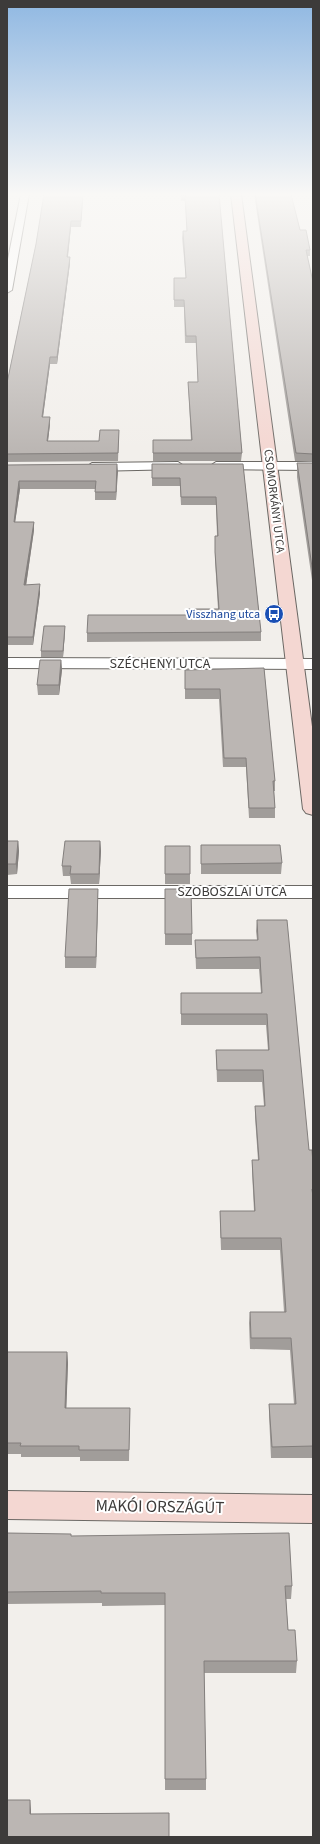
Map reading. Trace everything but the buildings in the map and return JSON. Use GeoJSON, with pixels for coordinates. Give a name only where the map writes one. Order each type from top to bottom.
{"type":"FeatureCollection","features":[{"type":"Feature","properties":{"kind":"street"},"geometry":{"type":"LineString","coordinates":[[7,290],[9,280]]}},
{"type":"Feature","properties":{"kind":"street","name":"CSOMORKÁNYI UTCA"},"geometry":{"type":"LineString","coordinates":[[247,280],[313,809]]}},
{"type":"Feature","properties":{"kind":"street"},"geometry":{"type":"LineString","coordinates":[[78,467],[189,466]]}},
{"type":"Feature","properties":{"kind":"street"},"geometry":{"type":"LineString","coordinates":[[204,466],[313,466]]}},
{"type":"Feature","properties":{"kind":"street","name":"SZÉCHENYI UTCA"},"geometry":{"type":"LineString","coordinates":[[7,664],[313,664]]}},
{"type":"Feature","properties":{"kind":"street","name":"SZOBOSZLAI UTCA"},"geometry":{"type":"LineString","coordinates":[[7,892],[313,892]]}},
{"type":"Feature","properties":{"kind":"street","name":"MAKÓI ORSZÁGÚT"},"geometry":{"type":"LineString","coordinates":[[7,1505],[313,1509]]}},
{"type":"Feature","properties":{"kind":"place","name":"Visszhang utca"},"geometry":{"type":"Point","coordinates":[274,614]}}]}
